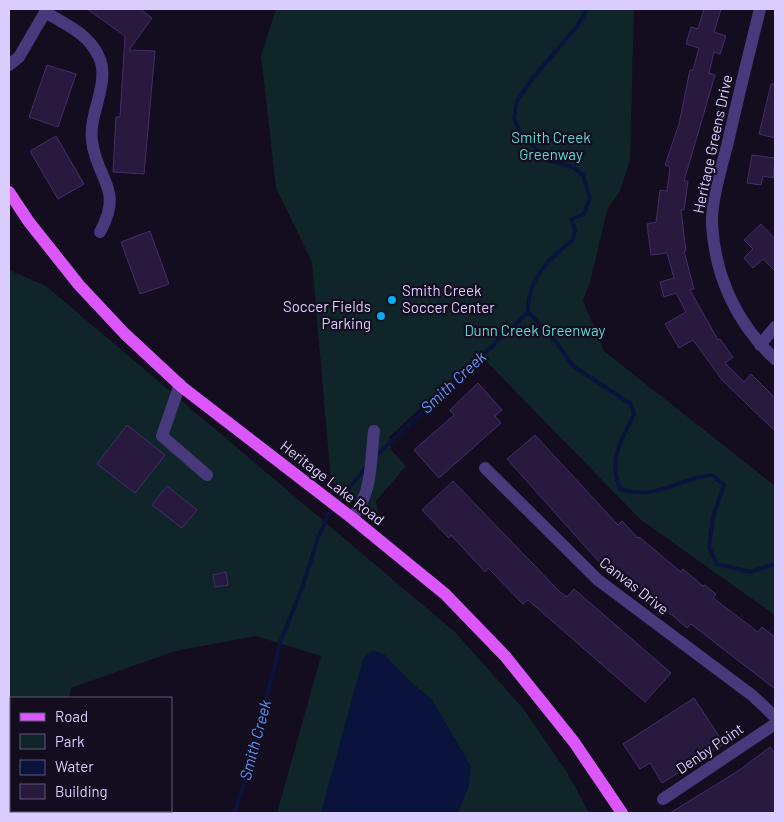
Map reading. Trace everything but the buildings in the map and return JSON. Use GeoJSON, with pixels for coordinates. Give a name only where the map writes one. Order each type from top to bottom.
{"type":"FeatureCollection","features":[{"type":"Feature","properties":{"kind":"main road","name":"Heritage Lake Road"},"geometry":{"type":"LineString","coordinates":[[9,192],[29,222],[79,285],[125,334],[180,384],[352,518],[445,594],[505,656],[574,742],[622,813]]}},
{"type":"Feature","properties":{"kind":"street","name":"Heritage Greens Drive"},"geometry":{"type":"LineString","coordinates":[[760,9],[721,171],[712,223],[716,252],[726,292],[737,312],[760,345],[775,359]]}},
{"type":"Feature","properties":{"kind":"street"},"geometry":{"type":"LineString","coordinates":[[9,65],[19,57],[46,10],[85,36],[98,55],[102,67],[102,81],[94,116],[92,141],[110,196],[109,215],[100,232]]}},
{"type":"Feature","properties":{"kind":"street"},"geometry":{"type":"LineString","coordinates":[[760,345],[775,327]]}},
{"type":"Feature","properties":{"kind":"street"},"geometry":{"type":"LineString","coordinates":[[180,384],[162,436],[207,475]]}},
{"type":"Feature","properties":{"kind":"street"},"geometry":{"type":"LineString","coordinates":[[352,518],[363,504],[368,493],[374,431]]}},
{"type":"Feature","properties":{"kind":"street","name":"Canvas Drive"},"geometry":{"type":"LineString","coordinates":[[485,468],[598,580],[753,696],[775,717]]}},
{"type":"Feature","properties":{"kind":"street","name":"Denby Point"},"geometry":{"type":"LineString","coordinates":[[663,800],[775,724]]}},
{"type":"Feature","properties":{"kind":"green space"},"geometry":{"type":"Polygon","coordinates":[[[276,9],[634,9],[630,160],[620,191],[607,210],[591,279],[583,301],[604,351],[775,486],[775,615],[641,520],[479,354],[389,437],[391,450],[406,466],[376,501],[379,522],[331,481],[312,262],[276,188],[261,56],[276,9]]]}},
{"type":"Feature","properties":{"kind":"green space"},"geometry":{"type":"Polygon","coordinates":[[[9,270],[46,286],[456,633],[525,711],[568,774],[589,813],[277,813],[321,656],[256,636],[175,651],[71,688],[69,697],[10,697],[10,812],[40,813],[9,813],[9,270]]]}},
{"type":"Feature","properties":{"kind":"water"},"geometry":{"type":"Polygon","coordinates":[[[374,650],[385,655],[413,684],[431,698],[471,766],[469,786],[458,813],[321,813],[363,658],[374,650]]]}},
{"type":"Feature","properties":{"kind":"waterway","name":"Smith Creek"},"geometry":{"type":"LineString","coordinates":[[376,456],[528,312],[531,289],[535,279],[548,262],[573,240],[575,229],[571,219],[584,214],[590,198],[583,175],[573,167],[547,160],[520,133],[514,118],[517,101],[533,78],[578,25],[587,9]]}},
{"type":"Feature","properties":{"kind":"waterway"},"geometry":{"type":"LineString","coordinates":[[528,312],[557,343],[573,366],[631,404],[634,414],[621,442],[616,459],[615,468],[620,489],[633,492],[656,491],[699,477],[712,475],[724,485],[713,517],[709,548],[717,564],[750,572],[775,564]]}},
{"type":"Feature","properties":{"kind":"waterway","name":"Smith Creek"},"geometry":{"type":"LineString","coordinates":[[234,813],[249,768],[281,640],[302,588],[318,538],[328,515],[366,467]]}},
{"type":"Feature","properties":{"kind":"place","name":"Smith Creek Soccer Center"},"geometry":{"type":"Point","coordinates":[392,300]}},
{"type":"Feature","properties":{"kind":"place","name":"Soccer Fields Parking"},"geometry":{"type":"Point","coordinates":[381,316]}},
{"type":"Feature","properties":{"kind":"park label","name":"Smith Creek Greenway"},"geometry":{"type":"Point","coordinates":[551,146]}},
{"type":"Feature","properties":{"kind":"park label","name":"Dunn Creek Greenway"},"geometry":{"type":"Point","coordinates":[535,331]}}]}
